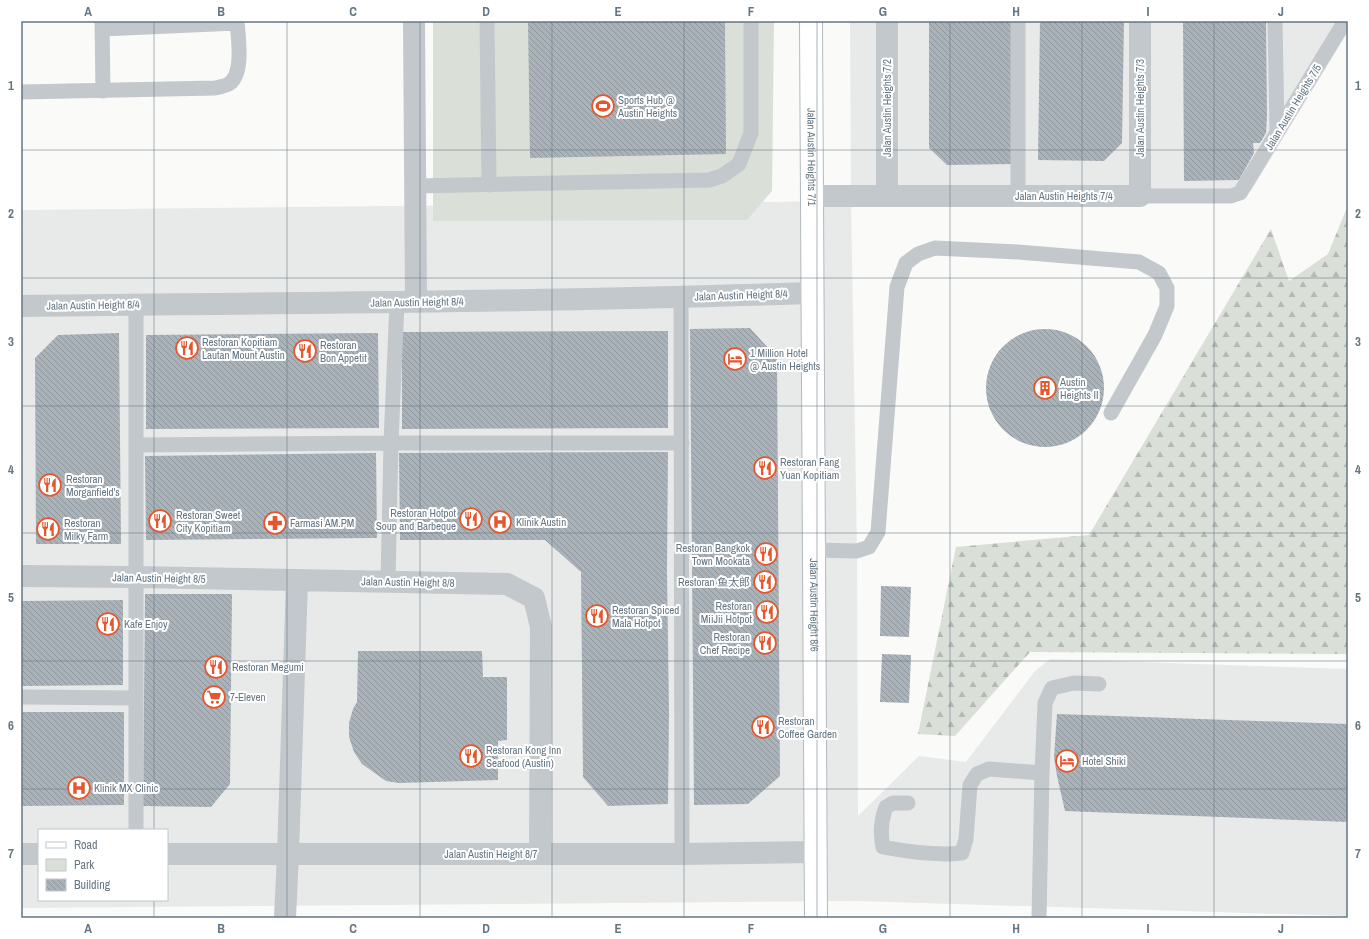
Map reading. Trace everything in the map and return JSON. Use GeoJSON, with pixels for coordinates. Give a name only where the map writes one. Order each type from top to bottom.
{"type":"FeatureCollection","features":[{"type":"Feature","properties":{"kind":"street"},"geometry":{"type":"LineString","coordinates":[[407,302],[415,186],[414,21]]}},
{"type":"Feature","properties":{"kind":"street","name":"Jalan Austin Heights 7/1"},"geometry":{"type":"LineString","coordinates":[[811,21],[812,293]]}},
{"type":"Feature","properties":{"kind":"street","name":"Jalan Austin Heights 7/2"},"geometry":{"type":"LineString","coordinates":[[886,21],[887,196]]}},
{"type":"Feature","properties":{"kind":"street","name":"Jalan Austin Heights 7/3"},"geometry":{"type":"LineString","coordinates":[[1140,21],[1140,196]]}},
{"type":"Feature","properties":{"kind":"street","name":"Jalan Austin Heights 7/4"},"geometry":{"type":"LineString","coordinates":[[812,196],[1140,196]]}},
{"type":"Feature","properties":{"kind":"street","name":"Jalan Austin Height 8/4"},"geometry":{"type":"LineString","coordinates":[[21,306],[681,298],[812,293]]}},
{"type":"Feature","properties":{"kind":"street","name":"Jalan Austin Height 8/6"},"geometry":{"type":"LineString","coordinates":[[812,293],[816,918]]}},
{"type":"Feature","properties":{"kind":"street","name":"Jalan Austin Height 8/5"},"geometry":{"type":"LineString","coordinates":[[21,576],[296,580]]}},
{"type":"Feature","properties":{"kind":"street"},"geometry":{"type":"LineString","coordinates":[[285,918],[296,580]]}},
{"type":"Feature","properties":{"kind":"street","name":"Jalan Austin Height 8/8"},"geometry":{"type":"LineString","coordinates":[[296,580],[507,584],[534,598],[541,627],[540,854]]}},
{"type":"Feature","properties":{"kind":"street","name":"Jalan Austin Height 8/7"},"geometry":{"type":"LineString","coordinates":[[168,854],[682,854],[816,852]]}},
{"type":"Feature","properties":{"kind":"street"},"geometry":{"type":"LineString","coordinates":[[21,854],[38,854]]}},
{"type":"Feature","properties":{"kind":"lane"},"geometry":{"type":"LineString","coordinates":[[487,21],[489,185]]}},
{"type":"Feature","properties":{"kind":"lane"},"geometry":{"type":"LineString","coordinates":[[415,186],[709,180],[722,176],[739,164],[751,133],[751,21]]}},
{"type":"Feature","properties":{"kind":"lane"},"geometry":{"type":"LineString","coordinates":[[1018,21],[1018,196]]}},
{"type":"Feature","properties":{"kind":"lane"},"geometry":{"type":"LineString","coordinates":[[1275,21],[1277,132]]}},
{"type":"Feature","properties":{"kind":"lane","name":"Jalan Austin Heights 7/5"},"geometry":{"type":"LineString","coordinates":[[1240,193],[1345,21]]}},
{"type":"Feature","properties":{"kind":"lane"},"geometry":{"type":"LineString","coordinates":[[21,92],[103,91],[215,88],[230,83],[237,72],[239,58],[237,22],[102,25],[103,91]]}},
{"type":"Feature","properties":{"kind":"lane","name":"Jalan Austin Heights 7/4"},"geometry":{"type":"LineString","coordinates":[[1140,196],[1231,196],[1240,193]]}},
{"type":"Feature","properties":{"kind":"lane"},"geometry":{"type":"LineString","coordinates":[[814,550],[857,551],[869,547],[878,532],[897,286],[906,264],[918,254],[935,248],[1018,252],[1139,262],[1159,273],[1167,288],[1167,306],[1155,335],[1111,413]]}},
{"type":"Feature","properties":{"kind":"lane"},"geometry":{"type":"LineString","coordinates":[[681,298],[682,854]]}},
{"type":"Feature","properties":{"kind":"lane"},"geometry":{"type":"LineString","coordinates":[[388,582],[391,442],[407,302]]}},
{"type":"Feature","properties":{"kind":"lane"},"geometry":{"type":"LineString","coordinates":[[136,305],[136,829]]}},
{"type":"Feature","properties":{"kind":"lane"},"geometry":{"type":"LineString","coordinates":[[136,445],[391,442],[682,443]]}},
{"type":"Feature","properties":{"kind":"lane"},"geometry":{"type":"LineString","coordinates":[[1039,918],[1045,703],[1052,688],[1074,683],[1100,684]]}},
{"type":"Feature","properties":{"kind":"lane"},"geometry":{"type":"LineString","coordinates":[[21,698],[136,698]]}},
{"type":"Feature","properties":{"kind":"lane"},"geometry":{"type":"LineString","coordinates":[[908,803],[893,803],[886,806],[883,815],[881,836],[883,847],[899,850],[949,854],[962,853],[966,839],[970,785],[977,774],[989,769],[1042,773]]}},
{"type":"Feature","properties":{"kind":"shaded area"},"geometry":{"type":"Polygon","coordinates":[[[850,21],[1348,21],[1348,32],[1251,191],[851,201],[850,21]]]}},
{"type":"Feature","properties":{"kind":"shaded area"},"geometry":{"type":"Polygon","coordinates":[[[851,201],[857,551],[858,816],[919,756],[966,762],[1035,671],[1050,659],[1348,669],[1348,916],[857,901],[21,908],[21,210],[851,201]]]}},
{"type":"Feature","properties":{"kind":"green space","name":"Sports Hub @ Austin Heights"},"geometry":{"type":"Polygon","coordinates":[[[433,21],[774,21],[772,191],[747,220],[433,221],[433,21]]]}},
{"type":"Feature","properties":{"kind":"green space"},"geometry":{"type":"Polygon","coordinates":[[[1348,205],[1348,654],[1030,652],[955,736],[918,734],[956,547],[1089,535],[1271,229],[1289,281],[1328,254],[1348,205]]]}},
{"type":"Feature","properties":{"kind":"building"},"geometry":{"type":"Polygon","coordinates":[[[528,21],[725,21],[726,154],[530,158],[528,21]]]}},
{"type":"Feature","properties":{"kind":"building"},"geometry":{"type":"Polygon","coordinates":[[[929,21],[1012,21],[1014,164],[947,165],[929,148],[929,21]]]}},
{"type":"Feature","properties":{"kind":"building"},"geometry":{"type":"Polygon","coordinates":[[[1040,21],[1124,21],[1122,143],[1104,161],[1038,160],[1040,21]]]}},
{"type":"Feature","properties":{"kind":"building"},"geometry":{"type":"Polygon","coordinates":[[[1183,21],[1266,21],[1266,133],[1260,143],[1253,143],[1254,153],[1239,180],[1184,181],[1183,21]]]}},
{"type":"Feature","properties":{"kind":"building"},"geometry":{"type":"Polygon","coordinates":[[[750,328],[777,358],[780,776],[748,804],[694,805],[690,329],[750,328]]]}},
{"type":"Feature","properties":{"kind":"building","name":"Austin Heights II"},"geometry":{"type":"Polygon","coordinates":[[[1045,329],[1068,333],[1087,346],[1100,365],[1104,388],[1100,411],[1087,430],[1068,443],[1045,447],[1022,443],[1003,430],[990,411],[986,388],[990,365],[1003,346],[1022,333],[1045,329]]]}},
{"type":"Feature","properties":{"kind":"building"},"geometry":{"type":"Polygon","coordinates":[[[668,331],[668,428],[402,429],[402,332],[668,331]]]}},
{"type":"Feature","properties":{"kind":"building"},"geometry":{"type":"Polygon","coordinates":[[[119,333],[121,544],[36,544],[35,358],[58,335],[119,333]]]}},
{"type":"Feature","properties":{"kind":"building"},"geometry":{"type":"Polygon","coordinates":[[[378,333],[379,428],[146,429],[146,335],[378,333]]]}},
{"type":"Feature","properties":{"kind":"building"},"geometry":{"type":"Polygon","coordinates":[[[668,452],[668,804],[608,806],[583,777],[581,572],[545,540],[400,540],[399,453],[668,452]]]}},
{"type":"Feature","properties":{"kind":"building"},"geometry":{"type":"Polygon","coordinates":[[[376,453],[377,538],[146,540],[145,456],[376,453]]]}},
{"type":"Feature","properties":{"kind":"building"},"geometry":{"type":"Polygon","coordinates":[[[881,586],[911,587],[909,637],[880,636],[881,586]]]}},
{"type":"Feature","properties":{"kind":"building"},"geometry":{"type":"Polygon","coordinates":[[[145,594],[232,594],[230,784],[211,807],[143,806],[145,594]]]}},
{"type":"Feature","properties":{"kind":"building"},"geometry":{"type":"Polygon","coordinates":[[[123,600],[123,685],[21,686],[21,601],[123,600]]]}},
{"type":"Feature","properties":{"kind":"building"},"geometry":{"type":"Polygon","coordinates":[[[358,651],[482,651],[483,677],[507,677],[507,740],[498,741],[498,780],[399,783],[386,781],[362,764],[354,752],[349,737],[349,723],[353,709],[357,702],[358,651]]]}},
{"type":"Feature","properties":{"kind":"building"},"geometry":{"type":"Polygon","coordinates":[[[882,654],[911,655],[909,703],[880,702],[882,654]]]}},
{"type":"Feature","properties":{"kind":"building"},"geometry":{"type":"Polygon","coordinates":[[[21,712],[124,712],[124,805],[21,806],[21,712]]]}},
{"type":"Feature","properties":{"kind":"building"},"geometry":{"type":"Polygon","coordinates":[[[1057,714],[1348,724],[1348,822],[1065,811],[1054,757],[1057,714]]]}},
{"type":"Feature","properties":{"kind":"place","name":"Sports Hub @ Austin Heights"},"geometry":{"type":"Point","coordinates":[603,106]}},
{"type":"Feature","properties":{"kind":"place","name":"Restoran Kopitiam Lautan Mount Austin"},"geometry":{"type":"Point","coordinates":[187,348]}},
{"type":"Feature","properties":{"kind":"place","name":"Restoran Bon Appetit"},"geometry":{"type":"Point","coordinates":[305,351]}},
{"type":"Feature","properties":{"kind":"place","name":"1 Million Hotel @ Austin Heights"},"geometry":{"type":"Point","coordinates":[735,359]}},
{"type":"Feature","properties":{"kind":"place","name":"Austin Heights II"},"geometry":{"type":"Point","coordinates":[1045,388]}},
{"type":"Feature","properties":{"kind":"place","name":"Restoran Fang Yuan Kopitiam"},"geometry":{"type":"Point","coordinates":[765,468]}},
{"type":"Feature","properties":{"kind":"place","name":"Restoran Morganfield's"},"geometry":{"type":"Point","coordinates":[50,485]}},
{"type":"Feature","properties":{"kind":"place","name":"Restoran Hotpot Soup and Barbeque"},"geometry":{"type":"Point","coordinates":[471,519]}},
{"type":"Feature","properties":{"kind":"place","name":"Restoran Sweet City Kopitiam"},"geometry":{"type":"Point","coordinates":[160,521]}},
{"type":"Feature","properties":{"kind":"place","name":"Klinik Austin"},"geometry":{"type":"Point","coordinates":[500,522]}},
{"type":"Feature","properties":{"kind":"place","name":"Farmasi AM.PM"},"geometry":{"type":"Point","coordinates":[275,523]}},
{"type":"Feature","properties":{"kind":"place","name":"Restoran Milky Farm"},"geometry":{"type":"Point","coordinates":[48,529]}},
{"type":"Feature","properties":{"kind":"place","name":"Restoran Bangkok Town Mookata"},"geometry":{"type":"Point","coordinates":[766,554]}},
{"type":"Feature","properties":{"kind":"place","name":"Restoran 鱼太郎"},"geometry":{"type":"Point","coordinates":[765,582]}},
{"type":"Feature","properties":{"kind":"place","name":"Restoran MiiJii Hotpot"},"geometry":{"type":"Point","coordinates":[767,612]}},
{"type":"Feature","properties":{"kind":"place","name":"Restoran Spiced Mala Hotpot"},"geometry":{"type":"Point","coordinates":[597,616]}},
{"type":"Feature","properties":{"kind":"place","name":"Kafe Enjoy"},"geometry":{"type":"Point","coordinates":[108,624]}},
{"type":"Feature","properties":{"kind":"place","name":"Restoran Chef Recipe"},"geometry":{"type":"Point","coordinates":[765,643]}},
{"type":"Feature","properties":{"kind":"place","name":"Restoran Megumi"},"geometry":{"type":"Point","coordinates":[216,667]}},
{"type":"Feature","properties":{"kind":"place","name":"7-Eleven"},"geometry":{"type":"Point","coordinates":[214,697]}},
{"type":"Feature","properties":{"kind":"place","name":"Restoran Coffee Garden"},"geometry":{"type":"Point","coordinates":[763,727]}},
{"type":"Feature","properties":{"kind":"place","name":"Restoran Kong Inn Seafood (Austin)"},"geometry":{"type":"Point","coordinates":[471,756]}},
{"type":"Feature","properties":{"kind":"place","name":"Hotel Shiki"},"geometry":{"type":"Point","coordinates":[1067,761]}},
{"type":"Feature","properties":{"kind":"place","name":"Klinik MX Clinic"},"geometry":{"type":"Point","coordinates":[79,788]}}]}
